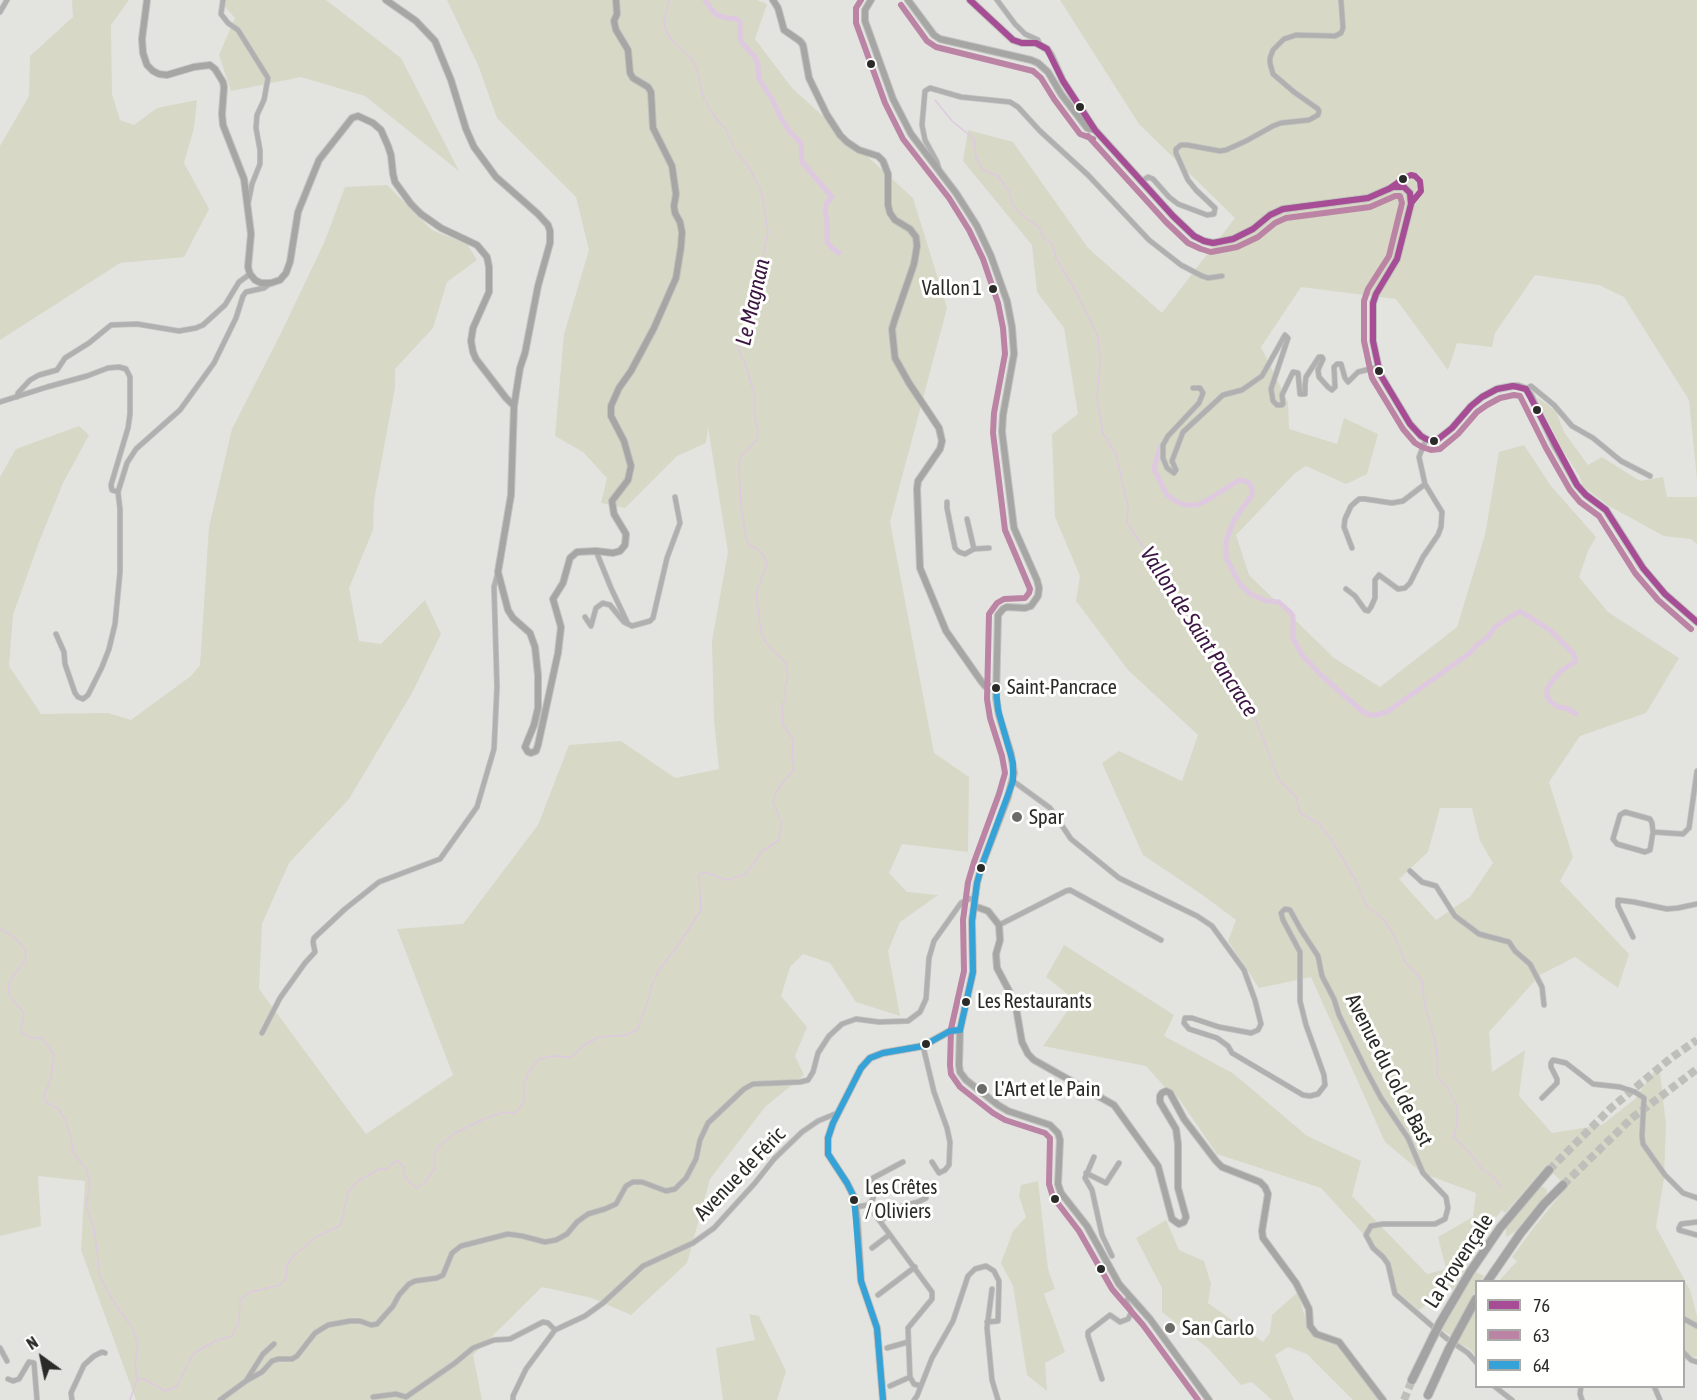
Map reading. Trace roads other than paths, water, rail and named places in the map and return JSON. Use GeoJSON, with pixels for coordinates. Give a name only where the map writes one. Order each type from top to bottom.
{"type":"FeatureCollection","features":[{"type":"Feature","properties":{"kind":"highway","name":"La Provençale"},"geometry":{"type":"LineString","coordinates":[[1412,1380],[1440,1323],[1470,1272],[1500,1228],[1549,1170]]}},
{"type":"Feature","properties":{"kind":"highway","name":"La Provençale"},"geometry":{"type":"LineString","coordinates":[[1488,1280],[1525,1227],[1563,1185]]}},
{"type":"Feature","properties":{"kind":"highway","name":"La Provençale"},"geometry":{"type":"LineString","coordinates":[[1428,1395],[1475,1301]]}},
{"type":"Feature","properties":{"kind":"street"},"geometry":{"type":"LineString","coordinates":[[0,12],[7,0]]}},
{"type":"Feature","properties":{"kind":"street"},"geometry":{"type":"LineString","coordinates":[[147,0],[142,39],[147,65],[159,75],[210,65],[223,82],[223,125],[244,179],[248,204],[251,234],[248,267],[255,280],[261,283],[271,283]]}},
{"type":"Feature","properties":{"kind":"street"},"geometry":{"type":"LineString","coordinates":[[223,0],[221,14],[238,30],[268,78],[264,100],[256,122],[260,164],[252,184],[248,204]]}},
{"type":"Feature","properties":{"kind":"street"},"geometry":{"type":"LineString","coordinates":[[262,1033],[280,998],[304,963],[315,952],[314,938],[379,882],[440,859],[477,807],[494,749],[497,687],[494,587],[511,495],[514,406],[538,286],[550,243],[550,231],[538,214],[496,177],[474,147],[435,41],[416,21],[386,0]]}},
{"type":"Feature","properties":{"kind":"street"},"geometry":{"type":"LineString","coordinates":[[498,572],[510,614],[531,633],[535,644],[538,708],[525,747],[528,752],[533,753],[538,745],[560,636],[561,627],[553,599],[563,583],[570,558],[573,554],[613,553],[620,551],[625,545],[626,534],[614,514],[612,501],[628,480],[631,466],[624,441],[612,416],[611,406],[619,387],[631,371],[654,328],[676,278],[681,248],[682,232],[675,213],[676,194],[672,166],[655,133],[652,122],[651,92],[648,87],[633,78],[630,72],[628,50],[616,30],[614,21],[617,14],[615,0]]}},
{"type":"Feature","properties":{"kind":"street"},"geometry":{"type":"LineString","coordinates":[[773,0],[786,33],[803,45],[809,78],[827,115],[847,142],[859,150],[879,156],[884,161],[888,174],[890,213],[916,237],[914,264],[892,329],[892,339],[895,358],[939,428],[942,438],[940,449],[918,481],[920,568],[946,630],[981,681],[986,686],[996,688]]}},
{"type":"Feature","properties":{"kind":"street"},"geometry":{"type":"LineString","coordinates":[[871,0],[865,9],[865,21],[893,99],[911,134],[968,209],[991,256],[1007,301],[1013,335],[1012,365],[1002,432],[1014,528],[1039,588],[1038,596],[1031,606],[1007,607],[999,612],[997,619],[998,710],[1013,763],[1013,781],[982,866],[975,898],[972,932],[973,972],[960,1030],[960,1072],[966,1080],[1008,1111],[1050,1125],[1058,1133],[1060,1140],[1059,1188],[1087,1226],[1108,1266],[1129,1296],[1150,1319],[1209,1400]]}},
{"type":"Feature","properties":{"kind":"street"},"geometry":{"type":"LineString","coordinates":[[908,0],[934,35],[940,39],[1038,63],[1048,72],[1061,94],[1087,128],[1095,130]]}},
{"type":"Feature","properties":{"kind":"street"},"geometry":{"type":"LineString","coordinates":[[970,0],[1013,40],[1040,45]]}},
{"type":"Feature","properties":{"kind":"street"},"geometry":{"type":"LineString","coordinates":[[997,0],[1015,24],[1025,34],[1038,40],[1040,45],[1049,52],[1063,81],[1095,130],[1173,216],[1194,236],[1204,241],[1213,243],[1233,239],[1283,209],[1368,198],[1393,187],[1404,187],[1410,193],[1412,204],[1396,259],[1373,303],[1373,341],[1383,380],[1410,424],[1421,436],[1432,441],[1443,436],[1471,406],[1488,393],[1513,386],[1526,389],[1577,485],[1606,510],[1643,568],[1665,594],[1697,622]]}},
{"type":"Feature","properties":{"kind":"street"},"geometry":{"type":"LineString","coordinates":[[1141,182],[1149,177],[1178,204],[1207,215],[1214,214],[1215,208],[1188,180],[1176,149],[1181,145],[1187,145],[1226,150],[1273,126],[1309,120],[1318,115],[1318,109],[1273,74],[1270,58],[1273,50],[1284,39],[1296,35],[1335,36],[1341,33],[1343,28],[1341,0]]}},
{"type":"Feature","properties":{"kind":"street"},"geometry":{"type":"LineString","coordinates":[[938,171],[937,162],[922,126],[925,91],[930,88],[961,97],[1010,102],[1018,107],[1040,131],[1088,175],[1149,240],[1181,265],[1202,276],[1208,278],[1222,276]]}},
{"type":"Feature","properties":{"kind":"street"},"geometry":{"type":"LineString","coordinates":[[56,634],[64,652],[65,664],[75,693],[83,699],[88,695],[102,667],[115,624],[120,579],[118,492],[128,463],[136,449],[180,410],[214,363],[246,292],[264,288],[280,280],[286,273],[290,262],[298,212],[319,160],[352,118],[358,116],[373,123],[381,130],[391,155],[395,182],[411,204],[441,228],[477,245],[487,257],[490,272],[489,292],[473,328],[471,341],[476,359],[514,406]]}},
{"type":"Feature","properties":{"kind":"street"},"geometry":{"type":"LineString","coordinates":[[17,397],[30,380],[57,370],[65,358],[89,343],[111,325],[137,324],[179,331],[203,325],[225,305],[239,282],[250,274]]}},
{"type":"Feature","properties":{"kind":"street"},"geometry":{"type":"LineString","coordinates":[[1193,388],[1200,388],[1203,393],[1199,403],[1168,436],[1163,446],[1163,458],[1167,468],[1174,473],[1176,470],[1172,461],[1183,432],[1223,395],[1242,390],[1262,376],[1285,335],[1288,338],[1271,389],[1273,401],[1277,405],[1283,404],[1282,395],[1293,372],[1298,373],[1300,394],[1305,394],[1306,377],[1320,356],[1323,359],[1318,370],[1320,377],[1332,390],[1335,387],[1334,367],[1337,363],[1341,364],[1348,382],[1358,372],[1378,367]]}},
{"type":"Feature","properties":{"kind":"street"},"geometry":{"type":"LineString","coordinates":[[0,402],[108,369],[119,367],[126,369],[130,377],[130,414],[111,485],[112,490],[118,492]]}},
{"type":"Feature","properties":{"kind":"street"},"geometry":{"type":"LineString","coordinates":[[1526,389],[1531,386],[1554,405],[1572,426],[1593,438],[1621,461],[1650,476]]}},
{"type":"Feature","properties":{"kind":"street"},"geometry":{"type":"LineString","coordinates":[[1346,589],[1368,611],[1375,598],[1375,580],[1379,575],[1398,589],[1405,588],[1433,544],[1442,527],[1442,512],[1425,484],[1419,458],[1426,439]]}},
{"type":"Feature","properties":{"kind":"street"},"geometry":{"type":"LineString","coordinates":[[1352,548],[1344,527],[1351,506],[1365,499],[1392,503],[1403,501],[1425,484]]}},
{"type":"Feature","properties":{"kind":"street"},"geometry":{"type":"LineString","coordinates":[[585,617],[591,626],[596,608],[603,603],[610,604],[624,622],[632,626],[646,623],[653,618],[663,570],[680,523],[675,497]]}},
{"type":"Feature","properties":{"kind":"street"},"geometry":{"type":"LineString","coordinates":[[948,502],[947,508],[955,548],[965,554],[974,549],[989,548]]}},
{"type":"Feature","properties":{"kind":"street"},"geometry":{"type":"LineString","coordinates":[[967,519],[974,549]]}},
{"type":"Feature","properties":{"kind":"street"},"geometry":{"type":"LineString","coordinates":[[596,552],[628,624]]}},
{"type":"Feature","properties":{"kind":"street"},"geometry":{"type":"LineString","coordinates":[[1653,832],[1683,834],[1689,828],[1697,771]]}},
{"type":"Feature","properties":{"kind":"street","name":"Avenue du Col de Bast"},"geometry":{"type":"LineString","coordinates":[[1013,781],[1050,807],[1071,839],[1119,878],[1197,916],[1212,926],[1244,969],[1261,1024],[1258,1030],[1251,1033],[1219,1027],[1192,1018],[1185,1018],[1184,1023],[1190,1029],[1217,1038],[1228,1046],[1232,1053],[1303,1095],[1310,1096],[1318,1094],[1325,1085],[1324,1075],[1306,1026],[1300,1001],[1300,952],[1281,913],[1285,909],[1290,910],[1318,956],[1322,976],[1334,999],[1339,1015],[1381,1098],[1408,1138],[1423,1173],[1446,1197],[1448,1208],[1445,1219],[1435,1224],[1383,1224],[1371,1226],[1366,1235],[1373,1248],[1388,1264],[1395,1294],[1475,1360]]}},
{"type":"Feature","properties":{"kind":"street"},"geometry":{"type":"LineString","coordinates":[[1695,787],[1697,798]]}},
{"type":"Feature","properties":{"kind":"street"},"geometry":{"type":"LineString","coordinates":[[1625,812],[1650,819],[1653,832],[1650,850],[1645,852],[1617,844],[1613,839],[1620,815],[1625,812]]}},
{"type":"Feature","properties":{"kind":"street"},"geometry":{"type":"LineString","coordinates":[[1410,871],[1422,882],[1436,886],[1455,916],[1479,934],[1509,942],[1515,951],[1530,964],[1542,987],[1544,1005]]}},
{"type":"Feature","properties":{"kind":"street"},"geometry":{"type":"LineString","coordinates":[[999,925],[1070,890],[1161,940]]}},
{"type":"Feature","properties":{"kind":"street"},"geometry":{"type":"LineString","coordinates":[[220,1400],[256,1376],[268,1364],[278,1359],[292,1359],[297,1356],[315,1333],[328,1324],[360,1321],[375,1325],[409,1284],[443,1275],[452,1253],[461,1246],[508,1234],[544,1242],[562,1238],[588,1214],[616,1204],[626,1186],[633,1182],[642,1182],[666,1191],[675,1189],[686,1178],[696,1159],[700,1140],[708,1123],[744,1089],[753,1084],[808,1080],[813,1072],[818,1053],[829,1036],[842,1024],[856,1019],[879,1022],[908,1021],[920,1012],[926,999],[929,957],[934,941],[961,903],[975,898]]}},
{"type":"Feature","properties":{"kind":"street"},"geometry":{"type":"LineString","coordinates":[[1633,937],[1618,906],[1618,900],[1667,909],[1697,904]]}},
{"type":"Feature","properties":{"kind":"street"},"geometry":{"type":"LineString","coordinates":[[974,906],[988,911],[999,925],[997,968],[1015,1002],[1022,1042],[1028,1054],[1034,1060],[1114,1105],[1158,1166],[1172,1219],[1179,1224],[1184,1222],[1186,1217],[1178,1188],[1176,1129],[1160,1102],[1162,1093],[1166,1091],[1170,1093],[1184,1119],[1222,1167],[1260,1182],[1265,1187],[1268,1194],[1263,1238],[1296,1283],[1309,1309],[1310,1326],[1316,1334],[1339,1342],[1383,1400]]}},
{"type":"Feature","properties":{"kind":"street"},"geometry":{"type":"LineString","coordinates":[[883,1400],[877,1328],[861,1281],[856,1208],[851,1190],[830,1158],[827,1149],[828,1138],[863,1065],[870,1058],[883,1053],[923,1046],[950,1031],[960,1030]]}},
{"type":"Feature","properties":{"kind":"street"},"geometry":{"type":"LineString","coordinates":[[923,1046],[934,1092],[950,1142],[949,1165],[945,1170],[939,1173],[932,1162]]}},
{"type":"Feature","properties":{"kind":"street"},"geometry":{"type":"LineString","coordinates":[[1542,1098],[1557,1083],[1551,1067],[1553,1060],[1566,1063],[1593,1084],[1635,1092],[1644,1098],[1643,1144],[1665,1175],[1683,1193],[1697,1198]]}},
{"type":"Feature","properties":{"kind":"street","name":"Avenue de Féric"},"geometry":{"type":"LineString","coordinates":[[513,1400],[525,1369],[555,1330],[585,1316],[603,1303],[643,1266],[693,1244],[714,1228],[774,1159],[802,1132],[818,1121],[838,1114]]}},
{"type":"Feature","properties":{"kind":"street"},"geometry":{"type":"LineString","coordinates":[[1094,1157],[1085,1178],[1092,1190],[1102,1235],[1113,1256]]}},
{"type":"Feature","properties":{"kind":"street"},"geometry":{"type":"LineString","coordinates":[[856,1208],[868,1205],[873,1199],[871,1183],[873,1178],[903,1162]]}},
{"type":"Feature","properties":{"kind":"street"},"geometry":{"type":"LineString","coordinates":[[1086,1173],[1106,1183],[1119,1162]]}},
{"type":"Feature","properties":{"kind":"street"},"geometry":{"type":"LineString","coordinates":[[880,1221],[900,1207],[926,1198]]}},
{"type":"Feature","properties":{"kind":"street"},"geometry":{"type":"LineString","coordinates":[[868,1205],[932,1292],[932,1299],[908,1328],[910,1377],[914,1384],[921,1386]]}},
{"type":"Feature","properties":{"kind":"street"},"geometry":{"type":"LineString","coordinates":[[1697,1222],[1681,1224],[1678,1228],[1697,1235]]}},
{"type":"Feature","properties":{"kind":"street"},"geometry":{"type":"LineString","coordinates":[[872,1248],[890,1235]]}},
{"type":"Feature","properties":{"kind":"street"},"geometry":{"type":"LineString","coordinates":[[914,1400],[932,1358],[953,1321],[968,1276],[975,1269],[986,1266],[994,1270],[999,1281],[998,1321],[987,1322]]}},
{"type":"Feature","properties":{"kind":"street"},"geometry":{"type":"LineString","coordinates":[[878,1295],[915,1268]]}},
{"type":"Feature","properties":{"kind":"street"},"geometry":{"type":"LineString","coordinates":[[992,1289],[987,1322],[992,1380],[998,1400]]}},
{"type":"Feature","properties":{"kind":"street"},"geometry":{"type":"LineString","coordinates":[[1102,1379],[1088,1332],[1110,1316],[1120,1322],[1128,1319],[1131,1313],[1126,1302],[1129,1296]]}},
{"type":"Feature","properties":{"kind":"street"},"geometry":{"type":"LineString","coordinates":[[373,1397],[396,1394],[406,1397],[473,1348],[494,1340],[510,1339],[543,1322],[548,1323],[555,1330]]}},
{"type":"Feature","properties":{"kind":"street"},"geometry":{"type":"LineString","coordinates":[[887,1348],[908,1342]]}},
{"type":"Feature","properties":{"kind":"street"},"geometry":{"type":"LineString","coordinates":[[246,1381],[263,1354],[274,1344]]}},
{"type":"Feature","properties":{"kind":"street"},"geometry":{"type":"LineString","coordinates":[[0,1348],[7,1360]]}},
{"type":"Feature","properties":{"kind":"street"},"geometry":{"type":"LineString","coordinates":[[72,1400],[71,1393],[84,1365],[94,1356],[105,1353]]}},
{"type":"Feature","properties":{"kind":"street"},"geometry":{"type":"LineString","coordinates":[[8,1379],[14,1381],[19,1379],[29,1362],[34,1363],[38,1400]]}},
{"type":"Feature","properties":{"kind":"street"},"geometry":{"type":"LineString","coordinates":[[890,1386],[910,1377]]}},
{"type":"Feature","properties":{"kind":"street"},"geometry":{"type":"LineString","coordinates":[[1497,1388],[1512,1400]]}},
{"type":"Feature","properties":{"kind":"waterway","name":"Le Magnan"},"geometry":{"type":"LineString","coordinates":[[130,1400],[137,1380],[144,1379],[165,1391],[176,1387],[194,1353],[215,1341],[232,1336],[239,1322],[240,1300],[250,1292],[280,1285],[286,1278],[287,1265],[293,1256],[316,1237],[341,1225],[348,1192],[358,1181],[379,1169],[387,1169],[398,1161],[403,1166],[404,1174],[409,1182],[417,1188],[426,1181],[435,1168],[435,1153],[439,1146],[455,1133],[486,1118],[505,1112],[514,1114],[519,1109],[524,1100],[524,1084],[529,1071],[539,1059],[554,1056],[571,1057],[584,1045],[599,1037],[626,1035],[637,1030],[659,970],[701,910],[699,875],[705,872],[726,880],[745,875],[762,851],[778,841],[782,823],[773,803],[776,792],[794,769],[793,739],[783,725],[782,707],[786,697],[785,687],[788,676],[786,663],[768,646],[761,632],[756,593],[767,564],[764,556],[759,550],[749,545],[746,537],[739,467],[740,458],[756,441],[758,431],[755,418],[755,397],[738,348],[743,327],[758,294],[768,232],[762,194],[750,169],[735,150],[725,128],[712,113],[703,96],[696,66],[687,54],[672,41],[665,29],[664,22],[669,0]]}},
{"type":"Feature","properties":{"kind":"waterway"},"geometry":{"type":"LineString","coordinates":[[705,0],[717,15],[737,19],[740,22],[740,37],[742,43],[755,57],[759,79],[790,132],[801,143],[802,162],[832,197],[825,209],[827,242],[839,253]]}},
{"type":"Feature","properties":{"kind":"waterway","name":"Vallon de Saint Pancrace"},"geometry":{"type":"LineString","coordinates":[[935,100],[952,121],[974,139],[976,157],[982,169],[998,176],[1009,192],[1013,206],[1039,227],[1043,237],[1053,245],[1056,258],[1078,295],[1098,337],[1100,360],[1097,400],[1103,433],[1116,454],[1128,507],[1127,522],[1163,572],[1188,619],[1237,685],[1254,715],[1279,780],[1296,797],[1300,813],[1318,823],[1331,839],[1356,881],[1367,906],[1384,920],[1406,963],[1422,980],[1424,1001],[1437,1054],[1437,1076],[1448,1089],[1457,1106],[1454,1137],[1482,1169],[1494,1177],[1501,1188]]}},
{"type":"Feature","properties":{"kind":"waterway"},"geometry":{"type":"LineString","coordinates":[[1160,447],[1154,469],[1167,495],[1177,502],[1196,505],[1239,480],[1248,482],[1252,488],[1252,495],[1234,520],[1226,541],[1226,557],[1239,583],[1250,594],[1267,601],[1279,602],[1290,612],[1293,616],[1293,638],[1302,655],[1362,711],[1369,715],[1387,712],[1470,653],[1487,638],[1496,626],[1520,611],[1550,630],[1573,653],[1575,662],[1561,671],[1553,680],[1547,689],[1547,696],[1558,707],[1566,708],[1576,714]]}},
{"type":"Feature","properties":{"kind":"waterway"},"geometry":{"type":"LineString","coordinates":[[0,929],[13,936],[25,949],[26,959],[11,979],[8,987],[10,997],[24,1013],[21,1032],[30,1038],[42,1038],[54,1055],[51,1078],[44,1096],[47,1103],[58,1108],[65,1120],[71,1137],[73,1153],[87,1170],[90,1184],[86,1205],[94,1228],[100,1276],[115,1304],[132,1327],[138,1344],[135,1364],[137,1379]]}},
{"type":"Feature","properties":{"kind":"tunnel"},"geometry":{"type":"LineString","coordinates":[[1549,1170],[1611,1108],[1671,1058],[1697,1040]]}},
{"type":"Feature","properties":{"kind":"tunnel"},"geometry":{"type":"LineString","coordinates":[[1563,1185],[1632,1118],[1697,1069]]}},
{"type":"Feature","properties":{"kind":"tunnel"},"geometry":{"type":"LineString","coordinates":[[1404,1400],[1412,1380]]}},
{"type":"Feature","properties":{"kind":"place","name":"Vallon 1"},"geometry":{"type":"Point","coordinates":[993,289]}},
{"type":"Feature","properties":{"kind":"place","name":"Saint-Pancrace"},"geometry":{"type":"Point","coordinates":[996,688]}},
{"type":"Feature","properties":{"kind":"place","name":"Spar"},"geometry":{"type":"Point","coordinates":[1017,817]}},
{"type":"Feature","properties":{"kind":"place","name":"Les Restaurants"},"geometry":{"type":"Point","coordinates":[966,1002]}},
{"type":"Feature","properties":{"kind":"place","name":"L'Art et le Pain"},"geometry":{"type":"Point","coordinates":[982,1089]}},
{"type":"Feature","properties":{"kind":"place","name":"Les Crêtes / Oliviers"},"geometry":{"type":"Point","coordinates":[854,1200]}},
{"type":"Feature","properties":{"kind":"place","name":"San Carlo"},"geometry":{"type":"Point","coordinates":[1170,1328]}}]}
